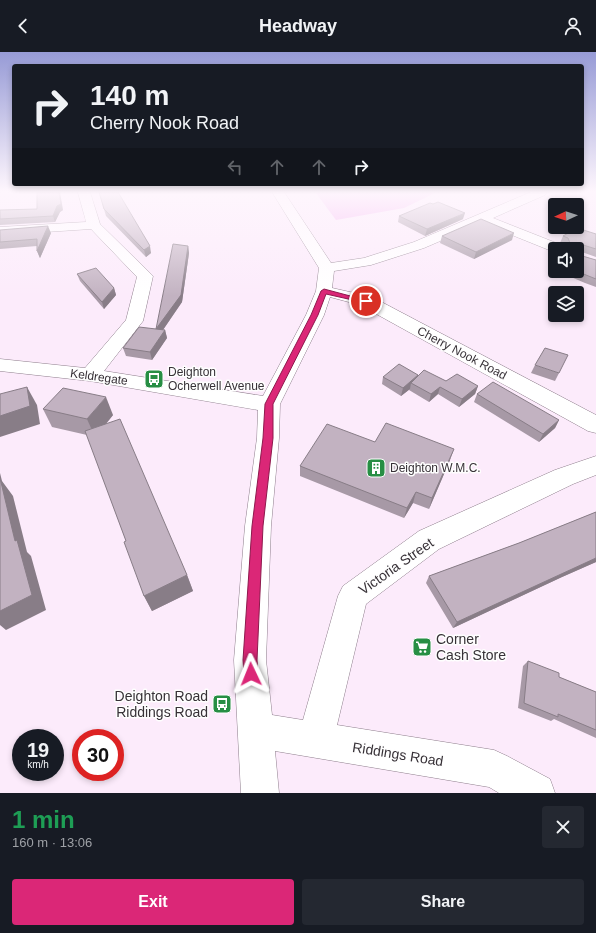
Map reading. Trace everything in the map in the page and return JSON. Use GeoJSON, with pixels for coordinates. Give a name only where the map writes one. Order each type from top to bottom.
{"type":"FeatureCollection","features":[{"type":"Feature","properties":{"kind":"street"},"geometry":{"type":"LineString","coordinates":[[0,231],[69,227]]}},
{"type":"Feature","properties":{"kind":"street"},"geometry":{"type":"LineString","coordinates":[[90,375],[134,321],[145,276],[96,227]]}},
{"type":"Feature","properties":{"kind":"street"},"geometry":{"type":"LineString","coordinates":[[260,793],[250,660],[258,526],[268,438],[269,404],[315,315],[324,291],[327,268],[300,227]]}},
{"type":"Feature","properties":{"kind":"street"},"geometry":{"type":"LineString","coordinates":[[327,268],[366,262],[419,245],[462,227]]}},
{"type":"Feature","properties":{"kind":"street"},"geometry":{"type":"LineString","coordinates":[[503,227],[548,245]]}},
{"type":"Feature","properties":{"kind":"street","name":"Cherry Nook Road"},"geometry":{"type":"LineString","coordinates":[[324,291],[366,301],[596,425]]}},
{"type":"Feature","properties":{"kind":"street","name":"Keldregate"},"geometry":{"type":"LineString","coordinates":[[4,370],[90,375],[269,404]]}},
{"type":"Feature","properties":{"kind":"street","name":"Victoria Street"},"geometry":{"type":"LineString","coordinates":[[315,740],[353,596],[428,540],[564,477],[596,465]]}},
{"type":"Feature","properties":{"kind":"street","name":"Riddings Road"},"geometry":{"type":"LineString","coordinates":[[256,730],[494,769],[536,793]]}},
{"type":"Feature","properties":{"kind":"building"},"geometry":{"type":"Polygon","coordinates":[[[48,227],[37,251],[37,239],[0,242],[0,230],[48,227]]]}},
{"type":"Feature","properties":{"kind":"building"},"geometry":{"type":"Polygon","coordinates":[[[121,227],[138,227],[150,246],[144,250],[121,227]]]}},
{"type":"Feature","properties":{"kind":"building"},"geometry":{"type":"Polygon","coordinates":[[[422,227],[433,227],[427,229],[422,227]]]}},
{"type":"Feature","properties":{"kind":"building"},"geometry":{"type":"Polygon","coordinates":[[[464,227],[499,227],[514,233],[476,252],[442,236],[464,227]]]}},
{"type":"Feature","properties":{"kind":"building"},"geometry":{"type":"Polygon","coordinates":[[[584,230],[596,234],[596,249],[584,245],[584,242],[570,242],[568,238],[563,236],[566,234],[584,234],[584,230]]]}},
{"type":"Feature","properties":{"kind":"building"},"geometry":{"type":"Polygon","coordinates":[[[173,244],[188,246],[181,295],[156,329],[173,244]]]}},
{"type":"Feature","properties":{"kind":"building"},"geometry":{"type":"Polygon","coordinates":[[[584,256],[596,260],[596,279],[584,274],[584,256]]]}},
{"type":"Feature","properties":{"kind":"building"},"geometry":{"type":"Polygon","coordinates":[[[96,268],[114,288],[102,302],[77,274],[96,268]]]}},
{"type":"Feature","properties":{"kind":"building"},"geometry":{"type":"Polygon","coordinates":[[[139,327],[165,330],[150,352],[123,348],[139,327]]]}},
{"type":"Feature","properties":{"kind":"building"},"geometry":{"type":"Polygon","coordinates":[[[545,348],[568,355],[559,373],[535,365],[545,348]]]}},
{"type":"Feature","properties":{"kind":"building"},"geometry":{"type":"Polygon","coordinates":[[[399,364],[418,375],[403,388],[383,377],[399,364]]]}},
{"type":"Feature","properties":{"kind":"building"},"geometry":{"type":"Polygon","coordinates":[[[424,370],[446,381],[457,374],[478,386],[462,399],[440,387],[431,394],[411,383],[424,370]]]}},
{"type":"Feature","properties":{"kind":"building"},"geometry":{"type":"Polygon","coordinates":[[[493,382],[559,420],[543,434],[477,394],[493,382]]]}},
{"type":"Feature","properties":{"kind":"building"},"geometry":{"type":"Polygon","coordinates":[[[27,387],[30,406],[0,416],[0,394],[27,387]]]}},
{"type":"Feature","properties":{"kind":"building"},"geometry":{"type":"Polygon","coordinates":[[[63,388],[106,397],[87,419],[43,409],[63,388]]]}},
{"type":"Feature","properties":{"kind":"building"},"geometry":{"type":"Polygon","coordinates":[[[120,419],[187,575],[144,596],[124,542],[126,541],[85,431],[120,419]]]}},
{"type":"Feature","properties":{"kind":"building","name":"Deighton W.M.C."},"geometry":{"type":"Polygon","coordinates":[[[386,423],[454,449],[432,498],[416,492],[407,508],[300,466],[327,424],[375,442],[386,423]]]}},
{"type":"Feature","properties":{"kind":"building"},"geometry":{"type":"Polygon","coordinates":[[[0,478],[15,541],[17,540],[32,595],[0,611],[0,478]]]}},
{"type":"Feature","properties":{"kind":"building"},"geometry":{"type":"Polygon","coordinates":[[[596,512],[596,558],[457,622],[429,576],[519,543],[596,512]]]}},
{"type":"Feature","properties":{"kind":"building"},"geometry":{"type":"Polygon","coordinates":[[[528,661],[559,673],[559,677],[596,692],[596,730],[558,714],[558,717],[524,703],[528,661]]]}},
{"type":"Feature","properties":{"kind":"place","name":"Deighton Ocherwell Avenue"},"geometry":{"type":"Point","coordinates":[154,379]}},
{"type":"Feature","properties":{"kind":"place","name":"Deighton W.M.C."},"geometry":{"type":"Point","coordinates":[376,468]}},
{"type":"Feature","properties":{"kind":"place","name":"Corner Cash Store"},"geometry":{"type":"Point","coordinates":[422,647]}},
{"type":"Feature","properties":{"kind":"place","name":"Deighton Road Riddings Road"},"geometry":{"type":"Point","coordinates":[222,704]}},
{"type":"Feature","properties":{"kind":"route"},"geometry":{"type":"LineString","coordinates":[[251,674],[250,660],[258,526],[268,438],[269,404],[315,315],[324,291],[366,301]]}}]}
